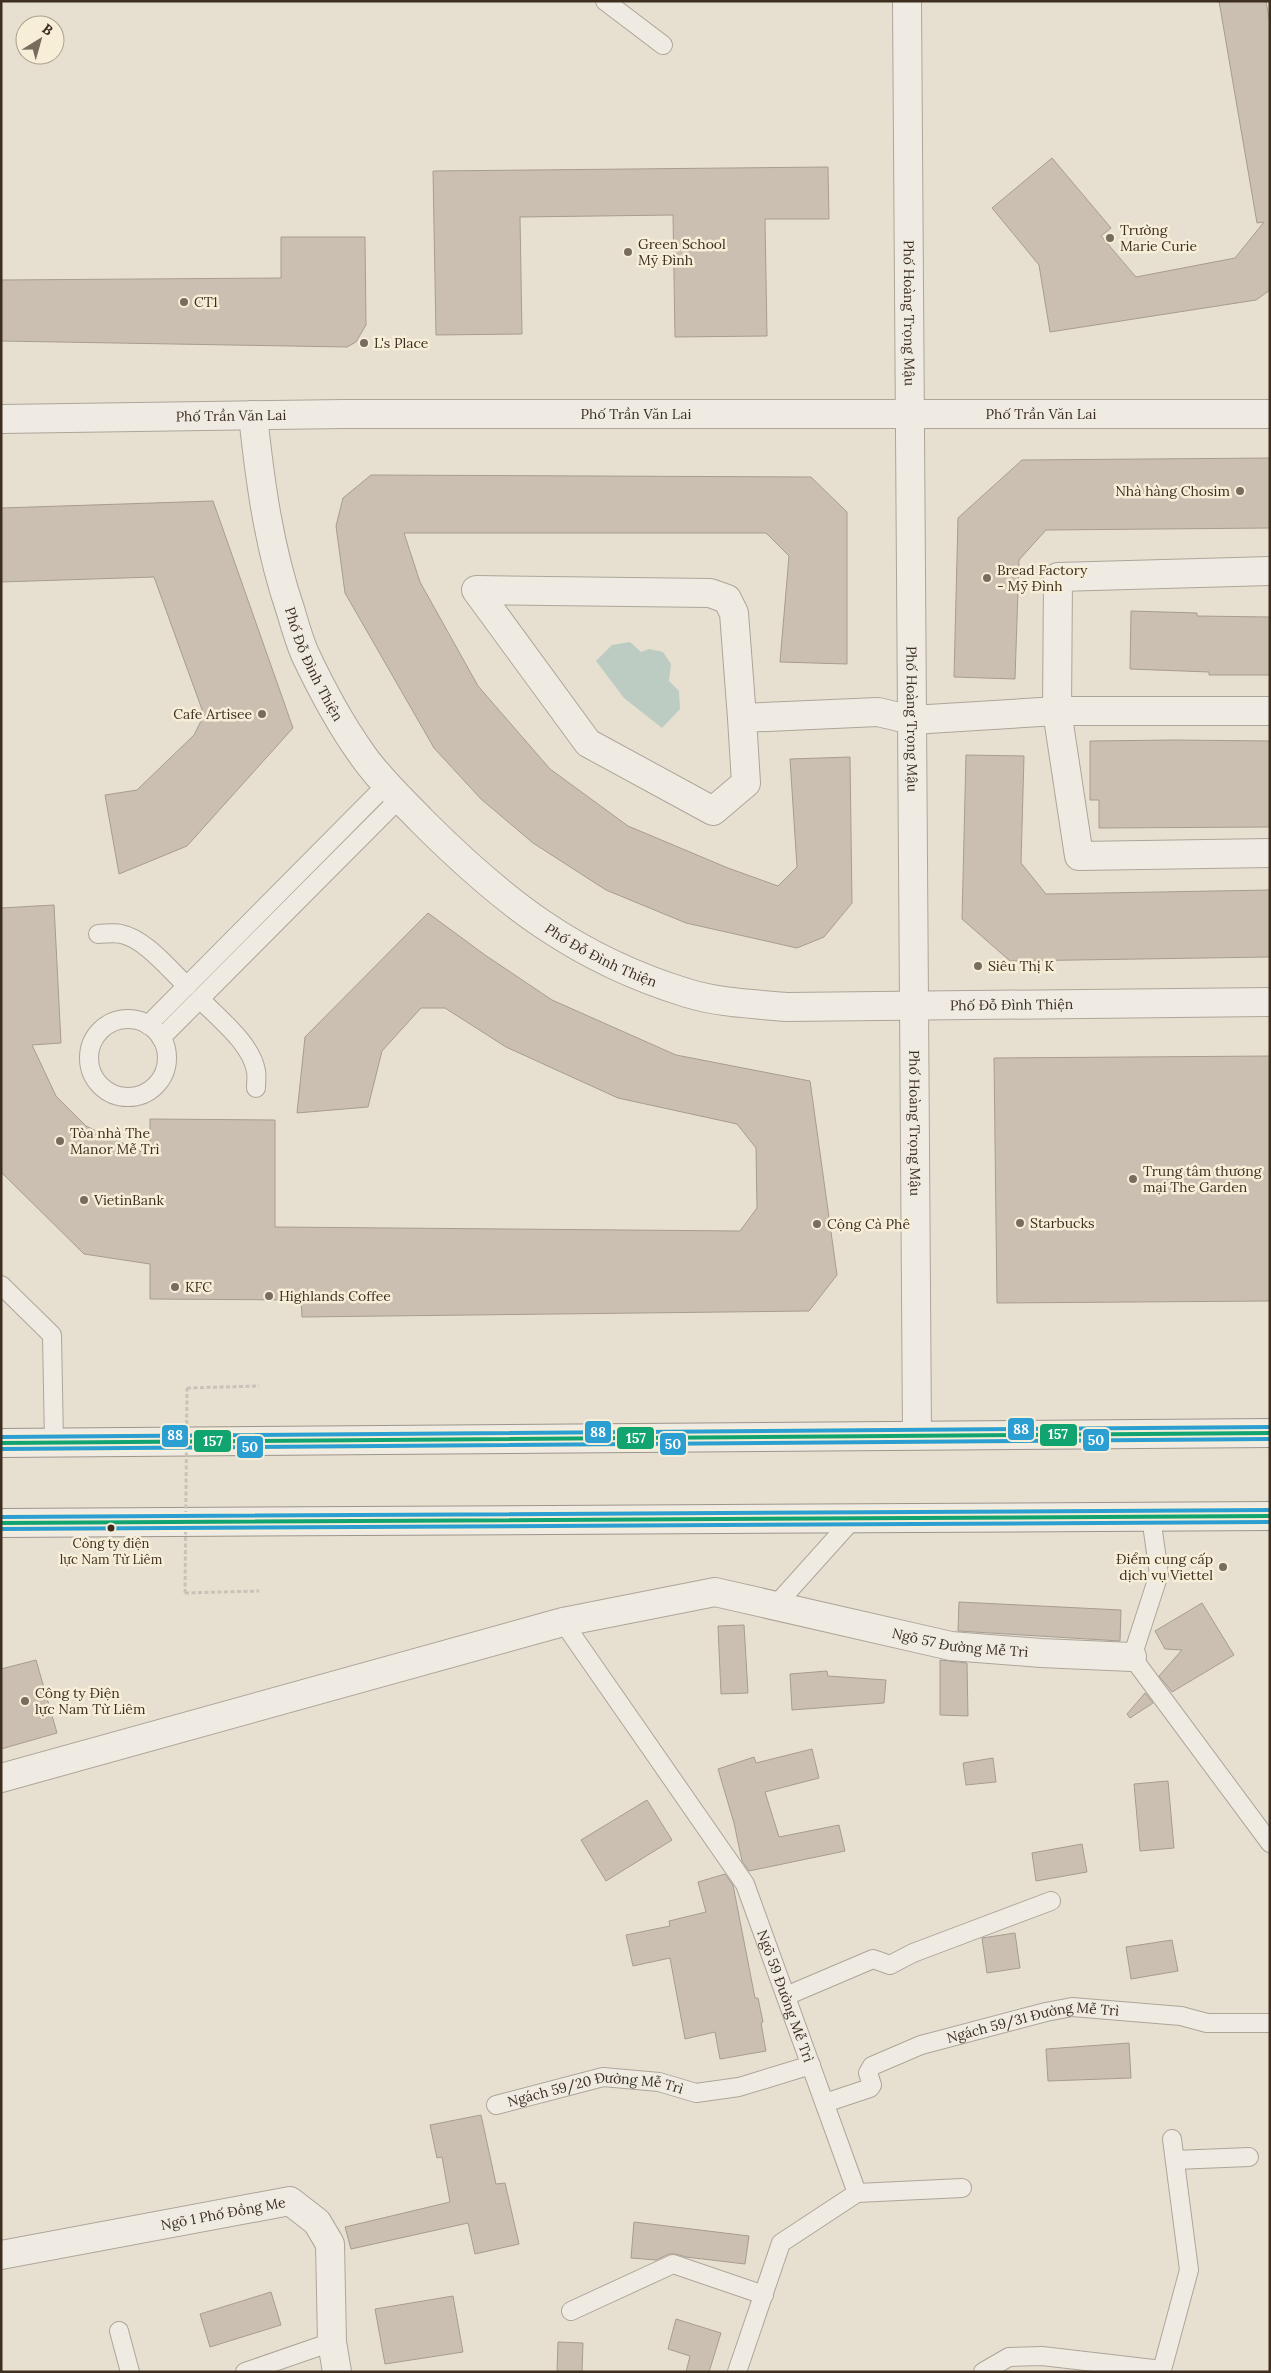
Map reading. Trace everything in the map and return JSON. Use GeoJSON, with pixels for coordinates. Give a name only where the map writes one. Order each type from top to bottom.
{"type":"FeatureCollection","features":[{"type":"Feature","properties":{"kind":"street","name":"Phố Hoàng Trọng Mậu"},"geometry":{"type":"LineString","coordinates":[[908,1],[917,1435]]}},
{"type":"Feature","properties":{"kind":"street","name":"Phố Trần Văn Lai"},"geometry":{"type":"LineString","coordinates":[[1,419],[253,415],[1270,414]]}},
{"type":"Feature","properties":{"kind":"street","name":"Phố Đỗ Đình Thiện"},"geometry":{"type":"LineString","coordinates":[[253,415],[262,491],[272,549],[304,652],[333,709],[362,754],[393,791],[483,880],[523,912],[568,942],[648,980],[690,994],[736,1002],[787,1007],[1270,1002]]}},
{"type":"Feature","properties":{"kind":"street"},"geometry":{"type":"LineString","coordinates":[[1270,571],[1058,577],[1057,711],[1079,856],[1270,853]]}},
{"type":"Feature","properties":{"kind":"street"},"geometry":{"type":"LineString","coordinates":[[476,590],[710,593],[727,599],[734,614],[742,718],[746,783],[713,812],[588,743],[476,590]]}},
{"type":"Feature","properties":{"kind":"street"},"geometry":{"type":"LineString","coordinates":[[742,718],[878,712],[912,720],[1057,711],[1270,711]]}},
{"type":"Feature","properties":{"kind":"street"},"geometry":{"type":"LineString","coordinates":[[1,1442],[1270,1432]]}},
{"type":"Feature","properties":{"kind":"street"},"geometry":{"type":"LineString","coordinates":[[1,1523],[1270,1516]]}},
{"type":"Feature","properties":{"kind":"street","name":"Ngõ 57 Đường Mễ Trì"},"geometry":{"type":"LineString","coordinates":[[1,1778],[563,1622],[715,1592],[950,1646],[1132,1657]]}},
{"type":"Feature","properties":{"kind":"street","name":"Ngõ 1 Phố Đồng Me"},"geometry":{"type":"LineString","coordinates":[[1,2255],[290,2201],[318,2222],[330,2244],[332,2342],[336,2372]]}},
{"type":"Feature","properties":{"kind":"lane"},"geometry":{"type":"LineString","coordinates":[[606,1],[663,45]]}},
{"type":"Feature","properties":{"kind":"lane"},"geometry":{"type":"LineString","coordinates":[[148,1025],[393,791]]}},
{"type":"Feature","properties":{"kind":"lane"},"geometry":{"type":"LineString","coordinates":[[161,1038],[200,999],[393,791]]}},
{"type":"Feature","properties":{"kind":"lane"},"geometry":{"type":"LineString","coordinates":[[98,934],[119,933],[132,936],[187,986]]}},
{"type":"Feature","properties":{"kind":"lane"},"geometry":{"type":"LineString","coordinates":[[200,999],[238,1039],[249,1054],[256,1071],[256,1088]]}},
{"type":"Feature","properties":{"kind":"lane"},"geometry":{"type":"LineString","coordinates":[[124,1019],[148,1025],[161,1038],[167,1056],[165,1069],[160,1081],[151,1090],[139,1096],[126,1097],[113,1094],[102,1087],[94,1077],[89,1051],[94,1039],[101,1029],[112,1022],[124,1019]]}},
{"type":"Feature","properties":{"kind":"lane"},"geometry":{"type":"LineString","coordinates":[[1,1285],[52,1335],[54,1442]]}},
{"type":"Feature","properties":{"kind":"lane"},"geometry":{"type":"LineString","coordinates":[[1152,1517],[1159,1574],[1132,1657],[1270,1843]]}},
{"type":"Feature","properties":{"kind":"lane"},"geometry":{"type":"LineString","coordinates":[[775,1606],[854,1518]]}},
{"type":"Feature","properties":{"kind":"lane","name":"Ngõ 59 Đường Mễ Trì"},"geometry":{"type":"LineString","coordinates":[[563,1622],[745,1884],[857,2193]]}},
{"type":"Feature","properties":{"kind":"lane"},"geometry":{"type":"LineString","coordinates":[[786,1996],[873,1959],[890,1965],[913,1952],[1050,1901]]}},
{"type":"Feature","properties":{"kind":"lane","name":"Ngách 59/31 Đường Mễ Trì"},"geometry":{"type":"LineString","coordinates":[[825,2103],[870,2088],[872,2085],[868,2073],[872,2066],[908,2050],[1046,2012],[1072,2007],[1181,2016],[1206,2023],[1270,2023]]}},
{"type":"Feature","properties":{"kind":"lane","name":"Ngách 59/20 Đường Mễ Trì"},"geometry":{"type":"LineString","coordinates":[[496,2105],[603,2077],[659,2082],[696,2093],[739,2087],[812,2065]]}},
{"type":"Feature","properties":{"kind":"lane"},"geometry":{"type":"LineString","coordinates":[[983,2372],[1009,2357],[1042,2356],[1162,2370],[1189,2270],[1172,2138]]}},
{"type":"Feature","properties":{"kind":"lane"},"geometry":{"type":"LineString","coordinates":[[1175,2160],[1248,2156]]}},
{"type":"Feature","properties":{"kind":"lane"},"geometry":{"type":"LineString","coordinates":[[737,2372],[781,2243],[857,2193],[962,2188]]}},
{"type":"Feature","properties":{"kind":"lane"},"geometry":{"type":"LineString","coordinates":[[571,2311],[673,2264],[764,2294]]}},
{"type":"Feature","properties":{"kind":"lane"},"geometry":{"type":"LineString","coordinates":[[119,2331],[130,2372]]}},
{"type":"Feature","properties":{"kind":"lane"},"geometry":{"type":"LineString","coordinates":[[245,2372],[332,2342]]}},
{"type":"Feature","properties":{"kind":"path"},"geometry":{"type":"LineString","coordinates":[[259,1386],[187,1388],[185,1593],[259,1591]]}},
{"type":"Feature","properties":{"kind":"shaded area"},"geometry":{"type":"Polygon","coordinates":[[[630,642],[641,652],[649,649],[663,652],[671,664],[669,681],[679,691],[680,709],[662,728],[624,698],[596,661],[612,645],[630,642]]]}},
{"type":"Feature","properties":{"kind":"building"},"geometry":{"type":"Polygon","coordinates":[[[1219,1],[1266,1],[1270,24],[1270,290],[1256,300],[1050,332],[1039,265],[992,208],[1052,158],[1111,228],[1101,236],[1136,277],[1235,258],[1264,222],[1257,223],[1219,1]]]}},
{"type":"Feature","properties":{"kind":"building"},"geometry":{"type":"Polygon","coordinates":[[[828,167],[829,219],[765,219],[767,336],[675,337],[673,215],[520,217],[522,334],[436,335],[433,171],[828,167]]]}},
{"type":"Feature","properties":{"kind":"building","name":"CT1"},"geometry":{"type":"Polygon","coordinates":[[[281,237],[365,237],[366,325],[356,342],[347,347],[1,341],[1,280],[281,278],[281,237]]]}},
{"type":"Feature","properties":{"kind":"building"},"geometry":{"type":"Polygon","coordinates":[[[1270,458],[1270,528],[1046,530],[1019,560],[1015,679],[954,677],[958,518],[1022,460],[1270,458]]]}},
{"type":"Feature","properties":{"kind":"building"},"geometry":{"type":"Polygon","coordinates":[[[371,475],[811,477],[847,512],[847,664],[780,662],[789,556],[766,533],[404,533],[420,582],[478,686],[550,769],[628,826],[728,868],[778,886],[797,867],[790,759],[850,757],[852,903],[824,937],[797,948],[686,923],[606,890],[533,843],[481,799],[434,748],[345,593],[336,526],[343,498],[371,475]]]}},
{"type":"Feature","properties":{"kind":"building"},"geometry":{"type":"Polygon","coordinates":[[[213,501],[293,728],[187,846],[119,874],[105,795],[137,790],[194,735],[204,715],[154,577],[1,582],[1,508],[213,501]]]}},
{"type":"Feature","properties":{"kind":"building"},"geometry":{"type":"Polygon","coordinates":[[[1131,611],[1197,613],[1197,616],[1270,617],[1270,675],[1209,675],[1209,672],[1130,669],[1131,611]]]}},
{"type":"Feature","properties":{"kind":"building"},"geometry":{"type":"Polygon","coordinates":[[[1090,741],[1270,741],[1270,827],[1099,828],[1099,800],[1090,800],[1090,741]]]}},
{"type":"Feature","properties":{"kind":"building"},"geometry":{"type":"Polygon","coordinates":[[[966,755],[1024,756],[1021,863],[1046,894],[1270,890],[1270,957],[1010,961],[962,919],[966,755]]]}},
{"type":"Feature","properties":{"kind":"building"},"geometry":{"type":"Polygon","coordinates":[[[54,905],[61,1043],[32,1045],[56,1096],[86,1126],[150,1156],[150,1119],[275,1120],[275,1227],[740,1231],[757,1208],[756,1148],[737,1124],[618,1098],[506,1047],[445,1008],[421,1008],[382,1051],[368,1107],[297,1113],[305,1037],[428,913],[485,955],[552,1000],[676,1055],[810,1081],[837,1275],[809,1311],[302,1317],[301,1300],[150,1299],[150,1264],[84,1254],[1,1172],[1,908],[54,905]]]}},
{"type":"Feature","properties":{"kind":"building","name":"Trung tâm thương mại The Garden"},"geometry":{"type":"Polygon","coordinates":[[[1270,1056],[1270,1301],[997,1303],[994,1058],[1270,1056]]]}},
{"type":"Feature","properties":{"kind":"building"},"geometry":{"type":"Polygon","coordinates":[[[959,1602],[1121,1610],[1120,1641],[958,1631],[959,1602]]]}},
{"type":"Feature","properties":{"kind":"building"},"geometry":{"type":"Polygon","coordinates":[[[1202,1603],[1234,1655],[1172,1692],[1159,1676],[1182,1650],[1165,1649],[1155,1631],[1202,1603]]]}},
{"type":"Feature","properties":{"kind":"building"},"geometry":{"type":"Polygon","coordinates":[[[744,1625],[748,1693],[721,1694],[718,1626],[744,1625]]]}},
{"type":"Feature","properties":{"kind":"building","name":"Công ty Điện lực Nam Từ Liêm"},"geometry":{"type":"Polygon","coordinates":[[[36,1660],[57,1733],[1,1749],[1,1669],[36,1660]]]}},
{"type":"Feature","properties":{"kind":"building"},"geometry":{"type":"Polygon","coordinates":[[[940,1660],[967,1663],[968,1716],[940,1715],[940,1660]]]}},
{"type":"Feature","properties":{"kind":"building"},"geometry":{"type":"Polygon","coordinates":[[[827,1671],[828,1676],[886,1680],[884,1703],[792,1710],[790,1674],[827,1671]]]}},
{"type":"Feature","properties":{"kind":"building"},"geometry":{"type":"Polygon","coordinates":[[[1145,1693],[1153,1703],[1130,1718],[1127,1714],[1145,1693]]]}},
{"type":"Feature","properties":{"kind":"building"},"geometry":{"type":"Polygon","coordinates":[[[812,1749],[819,1778],[765,1792],[779,1837],[839,1825],[845,1851],[749,1871],[742,1861],[734,1823],[718,1769],[754,1757],[756,1763],[812,1749]]]}},
{"type":"Feature","properties":{"kind":"building"},"geometry":{"type":"Polygon","coordinates":[[[993,1758],[996,1782],[966,1785],[963,1763],[993,1758]]]}},
{"type":"Feature","properties":{"kind":"building"},"geometry":{"type":"Polygon","coordinates":[[[1168,1781],[1174,1848],[1140,1851],[1134,1784],[1168,1781]]]}},
{"type":"Feature","properties":{"kind":"building"},"geometry":{"type":"Polygon","coordinates":[[[647,1800],[672,1840],[606,1881],[581,1840],[647,1800]]]}},
{"type":"Feature","properties":{"kind":"building"},"geometry":{"type":"Polygon","coordinates":[[[1082,1844],[1087,1872],[1036,1881],[1032,1853],[1082,1844]]]}},
{"type":"Feature","properties":{"kind":"building"},"geometry":{"type":"Polygon","coordinates":[[[725,1874],[733,1885],[755,1998],[758,1998],[763,2022],[761,2023],[766,2051],[720,2059],[715,2032],[685,2039],[670,1958],[633,1966],[626,1935],[670,1926],[669,1921],[706,1912],[698,1882],[725,1874]]]}},
{"type":"Feature","properties":{"kind":"building"},"geometry":{"type":"Polygon","coordinates":[[[1015,1933],[1020,1968],[987,1973],[982,1938],[1015,1933]]]}},
{"type":"Feature","properties":{"kind":"building"},"geometry":{"type":"Polygon","coordinates":[[[1172,1940],[1178,1971],[1131,1979],[1126,1947],[1172,1940]]]}},
{"type":"Feature","properties":{"kind":"building"},"geometry":{"type":"Polygon","coordinates":[[[1129,2043],[1131,2078],[1048,2081],[1046,2049],[1129,2043]]]}},
{"type":"Feature","properties":{"kind":"building"},"geometry":{"type":"Polygon","coordinates":[[[481,2115],[496,2184],[505,2183],[519,2244],[475,2254],[468,2223],[351,2249],[345,2227],[450,2202],[442,2157],[437,2158],[430,2125],[481,2115]]]}},
{"type":"Feature","properties":{"kind":"building"},"geometry":{"type":"Polygon","coordinates":[[[634,2222],[749,2236],[745,2264],[686,2257],[676,2254],[669,2254],[656,2260],[631,2258],[634,2222]]]}},
{"type":"Feature","properties":{"kind":"building"},"geometry":{"type":"Polygon","coordinates":[[[271,2292],[281,2325],[210,2347],[200,2314],[271,2292]]]}},
{"type":"Feature","properties":{"kind":"building"},"geometry":{"type":"Polygon","coordinates":[[[453,2296],[463,2352],[385,2364],[375,2309],[453,2296]]]}},
{"type":"Feature","properties":{"kind":"building"},"geometry":{"type":"Polygon","coordinates":[[[676,2319],[721,2333],[709,2372],[686,2372],[690,2356],[668,2349],[676,2319]]]}},
{"type":"Feature","properties":{"kind":"building"},"geometry":{"type":"Polygon","coordinates":[[[558,2342],[583,2343],[582,2372],[557,2372],[558,2342]]]}},
{"type":"Feature","properties":{"kind":"transit line","name":"88"},"geometry":{"type":"LineString","coordinates":[[1,1437],[1270,1427]]}},
{"type":"Feature","properties":{"kind":"transit line","name":"157"},"geometry":{"type":"LineString","coordinates":[[1,1443],[1270,1433]]}},
{"type":"Feature","properties":{"kind":"transit line","name":"50"},"geometry":{"type":"LineString","coordinates":[[1,1449],[1270,1439]]}},
{"type":"Feature","properties":{"kind":"transit line","name":"88"},"geometry":{"type":"LineString","coordinates":[[1,1517],[1270,1510]]}},
{"type":"Feature","properties":{"kind":"transit line","name":"157"},"geometry":{"type":"LineString","coordinates":[[1,1523],[1270,1516]]}},
{"type":"Feature","properties":{"kind":"transit line","name":"50"},"geometry":{"type":"LineString","coordinates":[[1,1529],[1270,1522]]}},
{"type":"Feature","properties":{"kind":"place","name":"Trường Marie Curie"},"geometry":{"type":"Point","coordinates":[1110,238]}},
{"type":"Feature","properties":{"kind":"place","name":"Green School Mỹ Đình"},"geometry":{"type":"Point","coordinates":[628,252]}},
{"type":"Feature","properties":{"kind":"place","name":"CT1"},"geometry":{"type":"Point","coordinates":[184,302]}},
{"type":"Feature","properties":{"kind":"place","name":"L's Place"},"geometry":{"type":"Point","coordinates":[364,343]}},
{"type":"Feature","properties":{"kind":"place","name":"Nhà hàng Chosim"},"geometry":{"type":"Point","coordinates":[1240,491]}},
{"type":"Feature","properties":{"kind":"place","name":"Bread Factory - Mỹ Đình"},"geometry":{"type":"Point","coordinates":[987,578]}},
{"type":"Feature","properties":{"kind":"place","name":"Cafe Artisee"},"geometry":{"type":"Point","coordinates":[262,714]}},
{"type":"Feature","properties":{"kind":"place","name":"Siêu Thị K"},"geometry":{"type":"Point","coordinates":[978,966]}},
{"type":"Feature","properties":{"kind":"place","name":"Tòa nhà The Manor Mễ Trì"},"geometry":{"type":"Point","coordinates":[60,1141]}},
{"type":"Feature","properties":{"kind":"place","name":"Trung tâm thương mại The Garden"},"geometry":{"type":"Point","coordinates":[1133,1179]}},
{"type":"Feature","properties":{"kind":"place","name":"VietinBank"},"geometry":{"type":"Point","coordinates":[84,1200]}},
{"type":"Feature","properties":{"kind":"place","name":"Starbucks"},"geometry":{"type":"Point","coordinates":[1020,1223]}},
{"type":"Feature","properties":{"kind":"place","name":"Cộng Cà Phê"},"geometry":{"type":"Point","coordinates":[817,1224]}},
{"type":"Feature","properties":{"kind":"place","name":"KFC"},"geometry":{"type":"Point","coordinates":[175,1287]}},
{"type":"Feature","properties":{"kind":"place","name":"Highlands Coffee"},"geometry":{"type":"Point","coordinates":[269,1296]}},
{"type":"Feature","properties":{"kind":"place","name":"Công ty điện lực Nam Từ Liêm"},"geometry":{"type":"Point","coordinates":[111,1528]}},
{"type":"Feature","properties":{"kind":"place","name":"Điểm cung cấp dịch vụ Viettel"},"geometry":{"type":"Point","coordinates":[1223,1567]}},
{"type":"Feature","properties":{"kind":"place","name":"Công ty Điện lực Nam Từ Liêm"},"geometry":{"type":"Point","coordinates":[25,1701]}}]}
